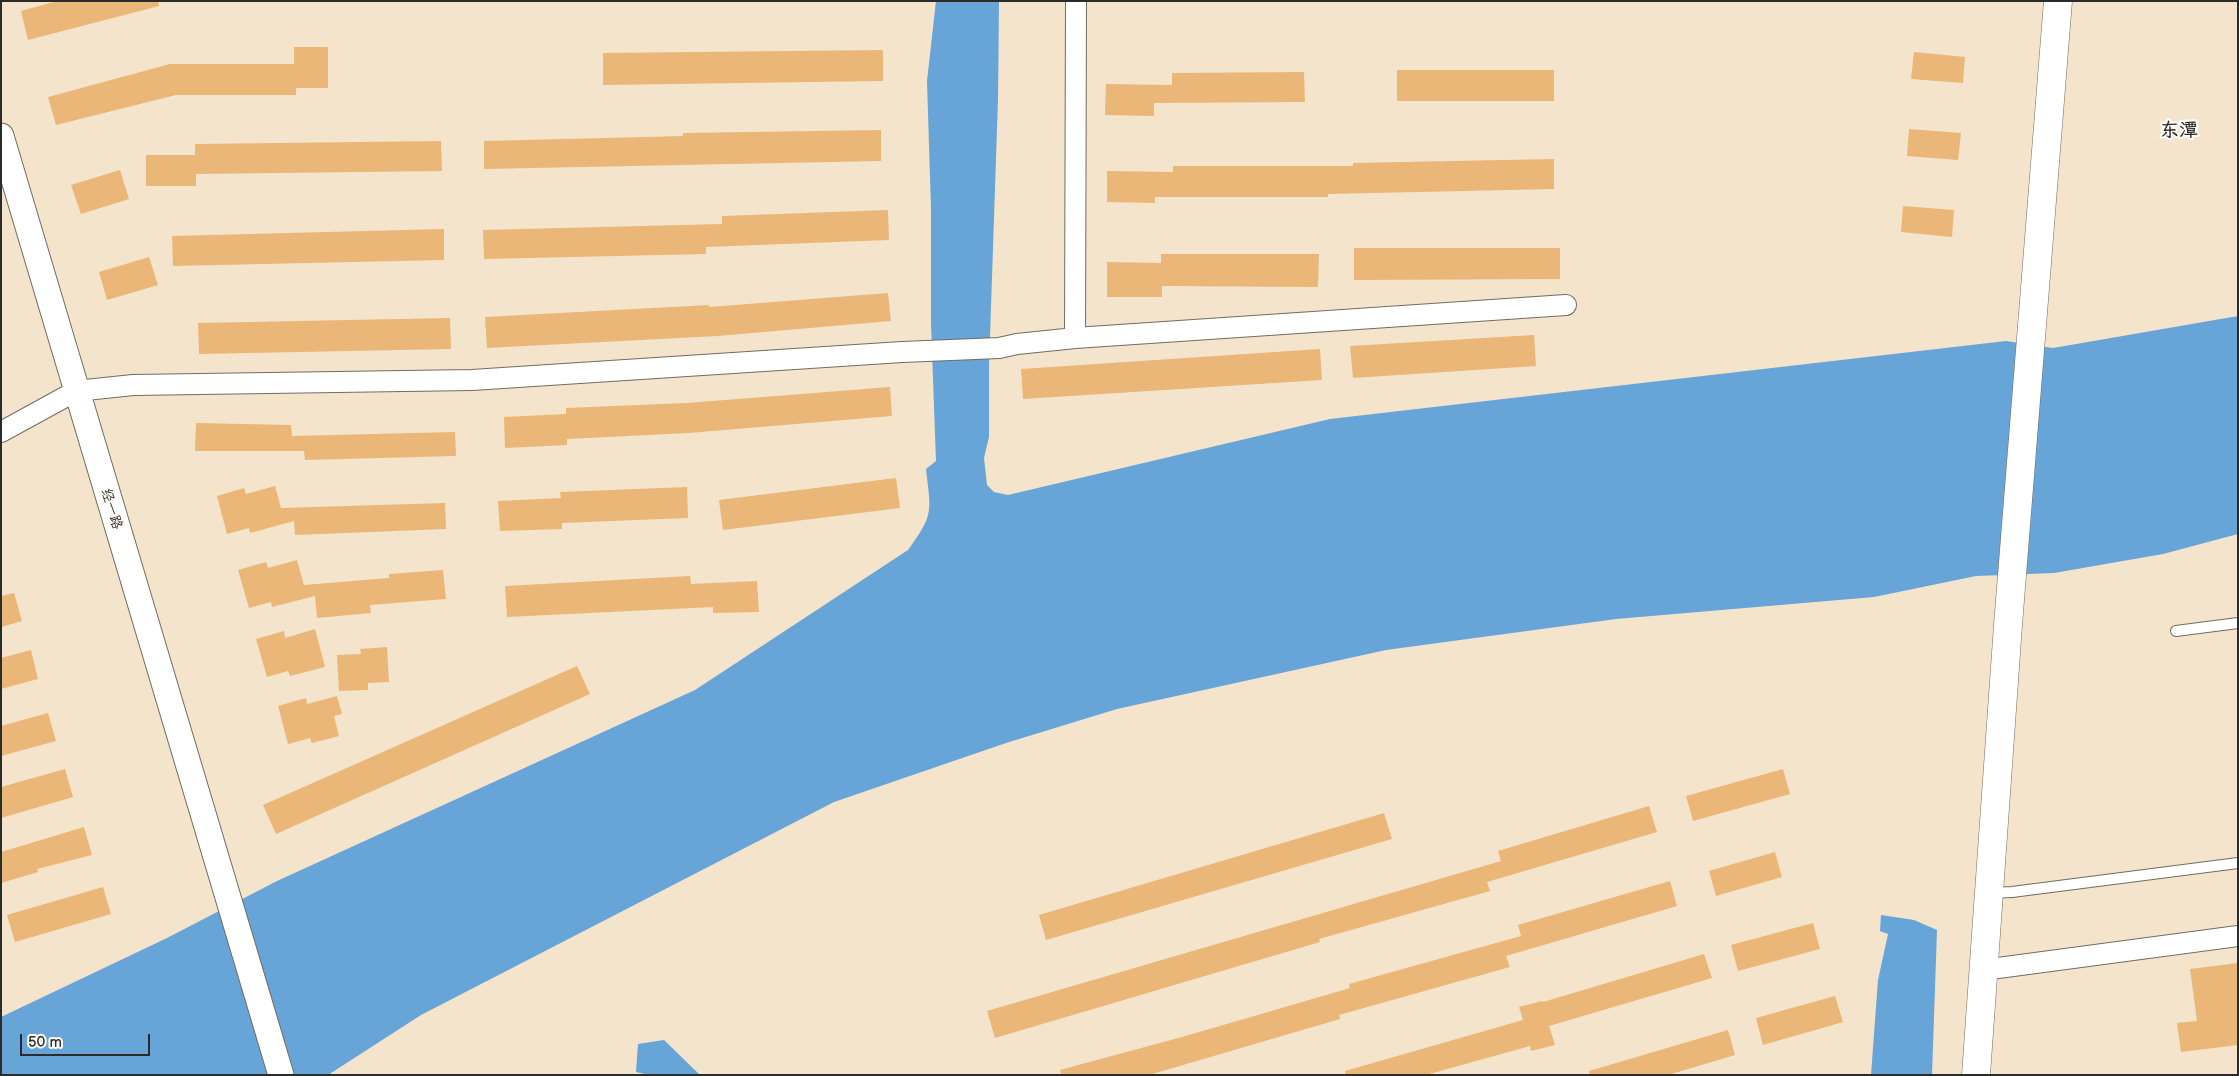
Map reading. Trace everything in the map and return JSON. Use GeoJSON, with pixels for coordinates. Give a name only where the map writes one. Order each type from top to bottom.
{"type":"FeatureCollection","features":[{"type":"Feature","properties":{"kind":"main road"},"geometry":{"type":"LineString","coordinates":[[1976,1075],[2008,625],[2058,1]]}},
{"type":"Feature","properties":{"kind":"street"},"geometry":{"type":"LineString","coordinates":[[1075,338],[1076,1]]}},
{"type":"Feature","properties":{"kind":"street","name":"经一路"},"geometry":{"type":"LineString","coordinates":[[1,136],[281,1075]]}},
{"type":"Feature","properties":{"kind":"street"},"geometry":{"type":"LineString","coordinates":[[1,432],[76,391],[133,385],[472,380],[999,348],[1017,344],[1075,338],[1566,305]]}},
{"type":"Feature","properties":{"kind":"street"},"geometry":{"type":"LineString","coordinates":[[1983,970],[2238,936]]}},
{"type":"Feature","properties":{"kind":"lane"},"geometry":{"type":"LineString","coordinates":[[2176,631],[2238,623]]}},
{"type":"Feature","properties":{"kind":"lane"},"geometry":{"type":"LineString","coordinates":[[1988,893],[2012,892],[2238,863]]}},
{"type":"Feature","properties":{"kind":"water"},"geometry":{"type":"Polygon","coordinates":[[[936,1],[999,1],[998,99],[989,366],[989,437],[984,458],[987,485],[994,492],[1008,495],[1330,419],[2006,341],[2053,348],[2238,316],[2238,534],[2163,554],[2054,573],[1976,576],[1874,597],[1616,619],[1386,650],[1117,709],[1006,743],[834,802],[421,1015],[328,1075],[1,1075],[1,1017],[167,938],[277,881],[695,690],[908,550],[922,528],[929,512],[926,469],[936,461],[931,324],[931,209],[927,81],[936,1]]]}},
{"type":"Feature","properties":{"kind":"water"},"geometry":{"type":"Polygon","coordinates":[[[1881,915],[1914,920],[1937,930],[1932,1075],[1871,1075],[1878,980],[1888,934],[1880,931],[1881,915]]]}},
{"type":"Feature","properties":{"kind":"water"},"geometry":{"type":"Polygon","coordinates":[[[664,1040],[700,1075],[649,1075],[636,1072],[638,1044],[664,1040]]]}},
{"type":"Feature","properties":{"kind":"building"},"geometry":{"type":"Polygon","coordinates":[[[57,1],[158,1],[159,6],[28,40],[21,11],[57,1]]]}},
{"type":"Feature","properties":{"kind":"building"},"geometry":{"type":"Polygon","coordinates":[[[294,47],[328,47],[328,88],[296,88],[296,95],[176,95],[56,125],[48,97],[170,64],[294,64],[294,47]]]}},
{"type":"Feature","properties":{"kind":"building"},"geometry":{"type":"Polygon","coordinates":[[[883,50],[883,81],[603,85],[603,53],[883,50]]]}},
{"type":"Feature","properties":{"kind":"building"},"geometry":{"type":"Polygon","coordinates":[[[1914,52],[1965,57],[1963,83],[1911,79],[1914,52]]]}},
{"type":"Feature","properties":{"kind":"building"},"geometry":{"type":"Polygon","coordinates":[[[1397,70],[1554,70],[1554,101],[1397,101],[1397,70]]]}},
{"type":"Feature","properties":{"kind":"building"},"geometry":{"type":"Polygon","coordinates":[[[1304,72],[1305,102],[1154,103],[1154,116],[1105,115],[1106,84],[1172,85],[1172,73],[1304,72]]]}},
{"type":"Feature","properties":{"kind":"building"},"geometry":{"type":"Polygon","coordinates":[[[1909,129],[1961,133],[1958,160],[1907,156],[1909,129]]]}},
{"type":"Feature","properties":{"kind":"building"},"geometry":{"type":"Polygon","coordinates":[[[881,130],[881,161],[484,169],[484,141],[683,136],[683,133],[881,130]]]}},
{"type":"Feature","properties":{"kind":"building"},"geometry":{"type":"Polygon","coordinates":[[[441,141],[442,171],[196,174],[196,186],[146,186],[146,155],[195,155],[195,144],[441,141]]]}},
{"type":"Feature","properties":{"kind":"building"},"geometry":{"type":"Polygon","coordinates":[[[1554,159],[1554,189],[1328,194],[1328,197],[1155,197],[1155,203],[1107,202],[1107,171],[1173,172],[1173,166],[1353,166],[1353,163],[1554,159]]]}},
{"type":"Feature","properties":{"kind":"building"},"geometry":{"type":"Polygon","coordinates":[[[120,170],[129,199],[81,214],[71,185],[120,170]]]}},
{"type":"Feature","properties":{"kind":"building"},"geometry":{"type":"Polygon","coordinates":[[[1903,206],[1954,210],[1952,237],[1901,232],[1903,206]]]}},
{"type":"Feature","properties":{"kind":"building"},"geometry":{"type":"Polygon","coordinates":[[[888,210],[889,240],[706,247],[706,254],[484,259],[483,230],[722,224],[722,216],[888,210]]]}},
{"type":"Feature","properties":{"kind":"building"},"geometry":{"type":"Polygon","coordinates":[[[444,229],[444,260],[173,266],[172,236],[444,229]]]}},
{"type":"Feature","properties":{"kind":"building"},"geometry":{"type":"Polygon","coordinates":[[[1354,248],[1560,248],[1560,279],[1354,280],[1354,248]]]}},
{"type":"Feature","properties":{"kind":"building"},"geometry":{"type":"Polygon","coordinates":[[[1161,254],[1319,254],[1318,287],[1162,286],[1162,297],[1107,297],[1107,262],[1161,263],[1161,254]]]}},
{"type":"Feature","properties":{"kind":"building"},"geometry":{"type":"Polygon","coordinates":[[[149,257],[158,285],[107,300],[99,272],[149,257]]]}},
{"type":"Feature","properties":{"kind":"building"},"geometry":{"type":"Polygon","coordinates":[[[888,293],[891,321],[718,336],[487,348],[485,317],[709,305],[709,307],[888,293]]]}},
{"type":"Feature","properties":{"kind":"building"},"geometry":{"type":"Polygon","coordinates":[[[450,318],[451,349],[199,354],[198,323],[450,318]]]}},
{"type":"Feature","properties":{"kind":"building"},"geometry":{"type":"Polygon","coordinates":[[[1534,335],[1536,366],[1353,378],[1350,346],[1534,335]]]}},
{"type":"Feature","properties":{"kind":"building"},"geometry":{"type":"Polygon","coordinates":[[[1320,349],[1322,380],[1023,399],[1021,369],[1320,349]]]}},
{"type":"Feature","properties":{"kind":"building"},"geometry":{"type":"Polygon","coordinates":[[[890,387],[892,416],[689,433],[567,439],[567,445],[505,448],[504,417],[566,414],[566,408],[687,403],[890,387]]]}},
{"type":"Feature","properties":{"kind":"building"},"geometry":{"type":"Polygon","coordinates":[[[196,423],[291,425],[292,436],[455,432],[456,456],[305,460],[304,451],[195,451],[196,423]]]}},
{"type":"Feature","properties":{"kind":"building"},"geometry":{"type":"Polygon","coordinates":[[[896,478],[900,508],[723,530],[719,500],[896,478]]]}},
{"type":"Feature","properties":{"kind":"building"},"geometry":{"type":"Polygon","coordinates":[[[275,486],[281,508],[445,503],[446,529],[295,535],[294,521],[250,533],[249,528],[227,534],[217,496],[244,488],[246,494],[275,486]]]}},
{"type":"Feature","properties":{"kind":"building"},"geometry":{"type":"Polygon","coordinates":[[[687,487],[688,518],[562,523],[562,529],[500,531],[498,501],[561,498],[560,492],[687,487]]]}},
{"type":"Feature","properties":{"kind":"building"},"geometry":{"type":"Polygon","coordinates":[[[297,560],[304,585],[389,578],[389,574],[443,570],[446,599],[370,605],[371,613],[317,618],[315,596],[272,607],[271,602],[249,608],[238,570],[266,562],[268,568],[297,560]]]}},
{"type":"Feature","properties":{"kind":"building"},"geometry":{"type":"Polygon","coordinates":[[[690,576],[691,584],[757,581],[759,612],[713,613],[713,607],[507,617],[505,586],[690,576]]]}},
{"type":"Feature","properties":{"kind":"building"},"geometry":{"type":"Polygon","coordinates":[[[14,593],[22,621],[1,627],[1,596],[14,593]]]}},
{"type":"Feature","properties":{"kind":"building"},"geometry":{"type":"Polygon","coordinates":[[[315,629],[325,667],[290,676],[288,671],[267,677],[256,639],[284,631],[285,638],[315,629]]]}},
{"type":"Feature","properties":{"kind":"building"},"geometry":{"type":"Polygon","coordinates":[[[387,647],[389,682],[368,683],[368,690],[339,691],[337,655],[361,654],[360,649],[387,647]]]}},
{"type":"Feature","properties":{"kind":"building"},"geometry":{"type":"Polygon","coordinates":[[[31,650],[38,679],[1,689],[1,658],[31,650]]]}},
{"type":"Feature","properties":{"kind":"building"},"geometry":{"type":"Polygon","coordinates":[[[577,666],[590,694],[276,834],[263,805],[577,666]]]}},
{"type":"Feature","properties":{"kind":"building"},"geometry":{"type":"Polygon","coordinates":[[[337,696],[342,714],[334,716],[339,736],[312,743],[310,738],[288,744],[278,706],[306,698],[307,704],[337,696]]]}},
{"type":"Feature","properties":{"kind":"building"},"geometry":{"type":"Polygon","coordinates":[[[48,713],[56,741],[1,756],[1,726],[48,713]]]}},
{"type":"Feature","properties":{"kind":"building"},"geometry":{"type":"Polygon","coordinates":[[[65,769],[73,797],[1,818],[1,787],[65,769]]]}},
{"type":"Feature","properties":{"kind":"building"},"geometry":{"type":"Polygon","coordinates":[[[1783,769],[1790,794],[1693,821],[1686,796],[1783,769]]]}},
{"type":"Feature","properties":{"kind":"building"},"geometry":{"type":"Polygon","coordinates":[[[1649,806],[1657,832],[1487,882],[1490,891],[1319,939],[1320,942],[995,1038],[987,1011],[1501,861],[1498,851],[1649,806]]]}},
{"type":"Feature","properties":{"kind":"building"},"geometry":{"type":"Polygon","coordinates":[[[1384,813],[1392,839],[1046,940],[1039,915],[1384,813]]]}},
{"type":"Feature","properties":{"kind":"building"},"geometry":{"type":"Polygon","coordinates":[[[84,827],[92,855],[37,869],[38,872],[1,883],[1,852],[84,827]]]}},
{"type":"Feature","properties":{"kind":"building"},"geometry":{"type":"Polygon","coordinates":[[[1775,852],[1782,877],[1716,896],[1709,871],[1775,852]]]}},
{"type":"Feature","properties":{"kind":"building"},"geometry":{"type":"Polygon","coordinates":[[[1670,881],[1677,906],[1506,956],[1510,967],[1339,1015],[1340,1019],[1149,1075],[1061,1075],[1060,1070],[1182,1037],[1350,988],[1349,984],[1521,936],[1518,925],[1670,881]]]}},
{"type":"Feature","properties":{"kind":"building"},"geometry":{"type":"Polygon","coordinates":[[[103,887],[111,914],[15,942],[7,915],[103,887]]]}},
{"type":"Feature","properties":{"kind":"building"},"geometry":{"type":"Polygon","coordinates":[[[1813,923],[1820,949],[1738,971],[1731,945],[1813,923]]]}},
{"type":"Feature","properties":{"kind":"building"},"geometry":{"type":"Polygon","coordinates":[[[1704,954],[1712,978],[1549,1026],[1555,1045],[1531,1051],[1530,1046],[1426,1075],[1346,1075],[1345,1071],[1523,1020],[1519,1007],[1543,1002],[1704,954]]]}},
{"type":"Feature","properties":{"kind":"building"},"geometry":{"type":"Polygon","coordinates":[[[2238,963],[2238,1045],[2181,1052],[2177,1023],[2197,1021],[2190,969],[2238,963]]]}},
{"type":"Feature","properties":{"kind":"building"},"geometry":{"type":"Polygon","coordinates":[[[1835,996],[1843,1022],[1763,1045],[1756,1018],[1835,996]]]}},
{"type":"Feature","properties":{"kind":"building"},"geometry":{"type":"Polygon","coordinates":[[[1728,1030],[1735,1055],[1668,1075],[1590,1075],[1589,1071],[1728,1030]]]}},
{"type":"Feature","properties":{"kind":"district","name":"东潭"},"geometry":{"type":"Point","coordinates":[2179,131]}}]}
